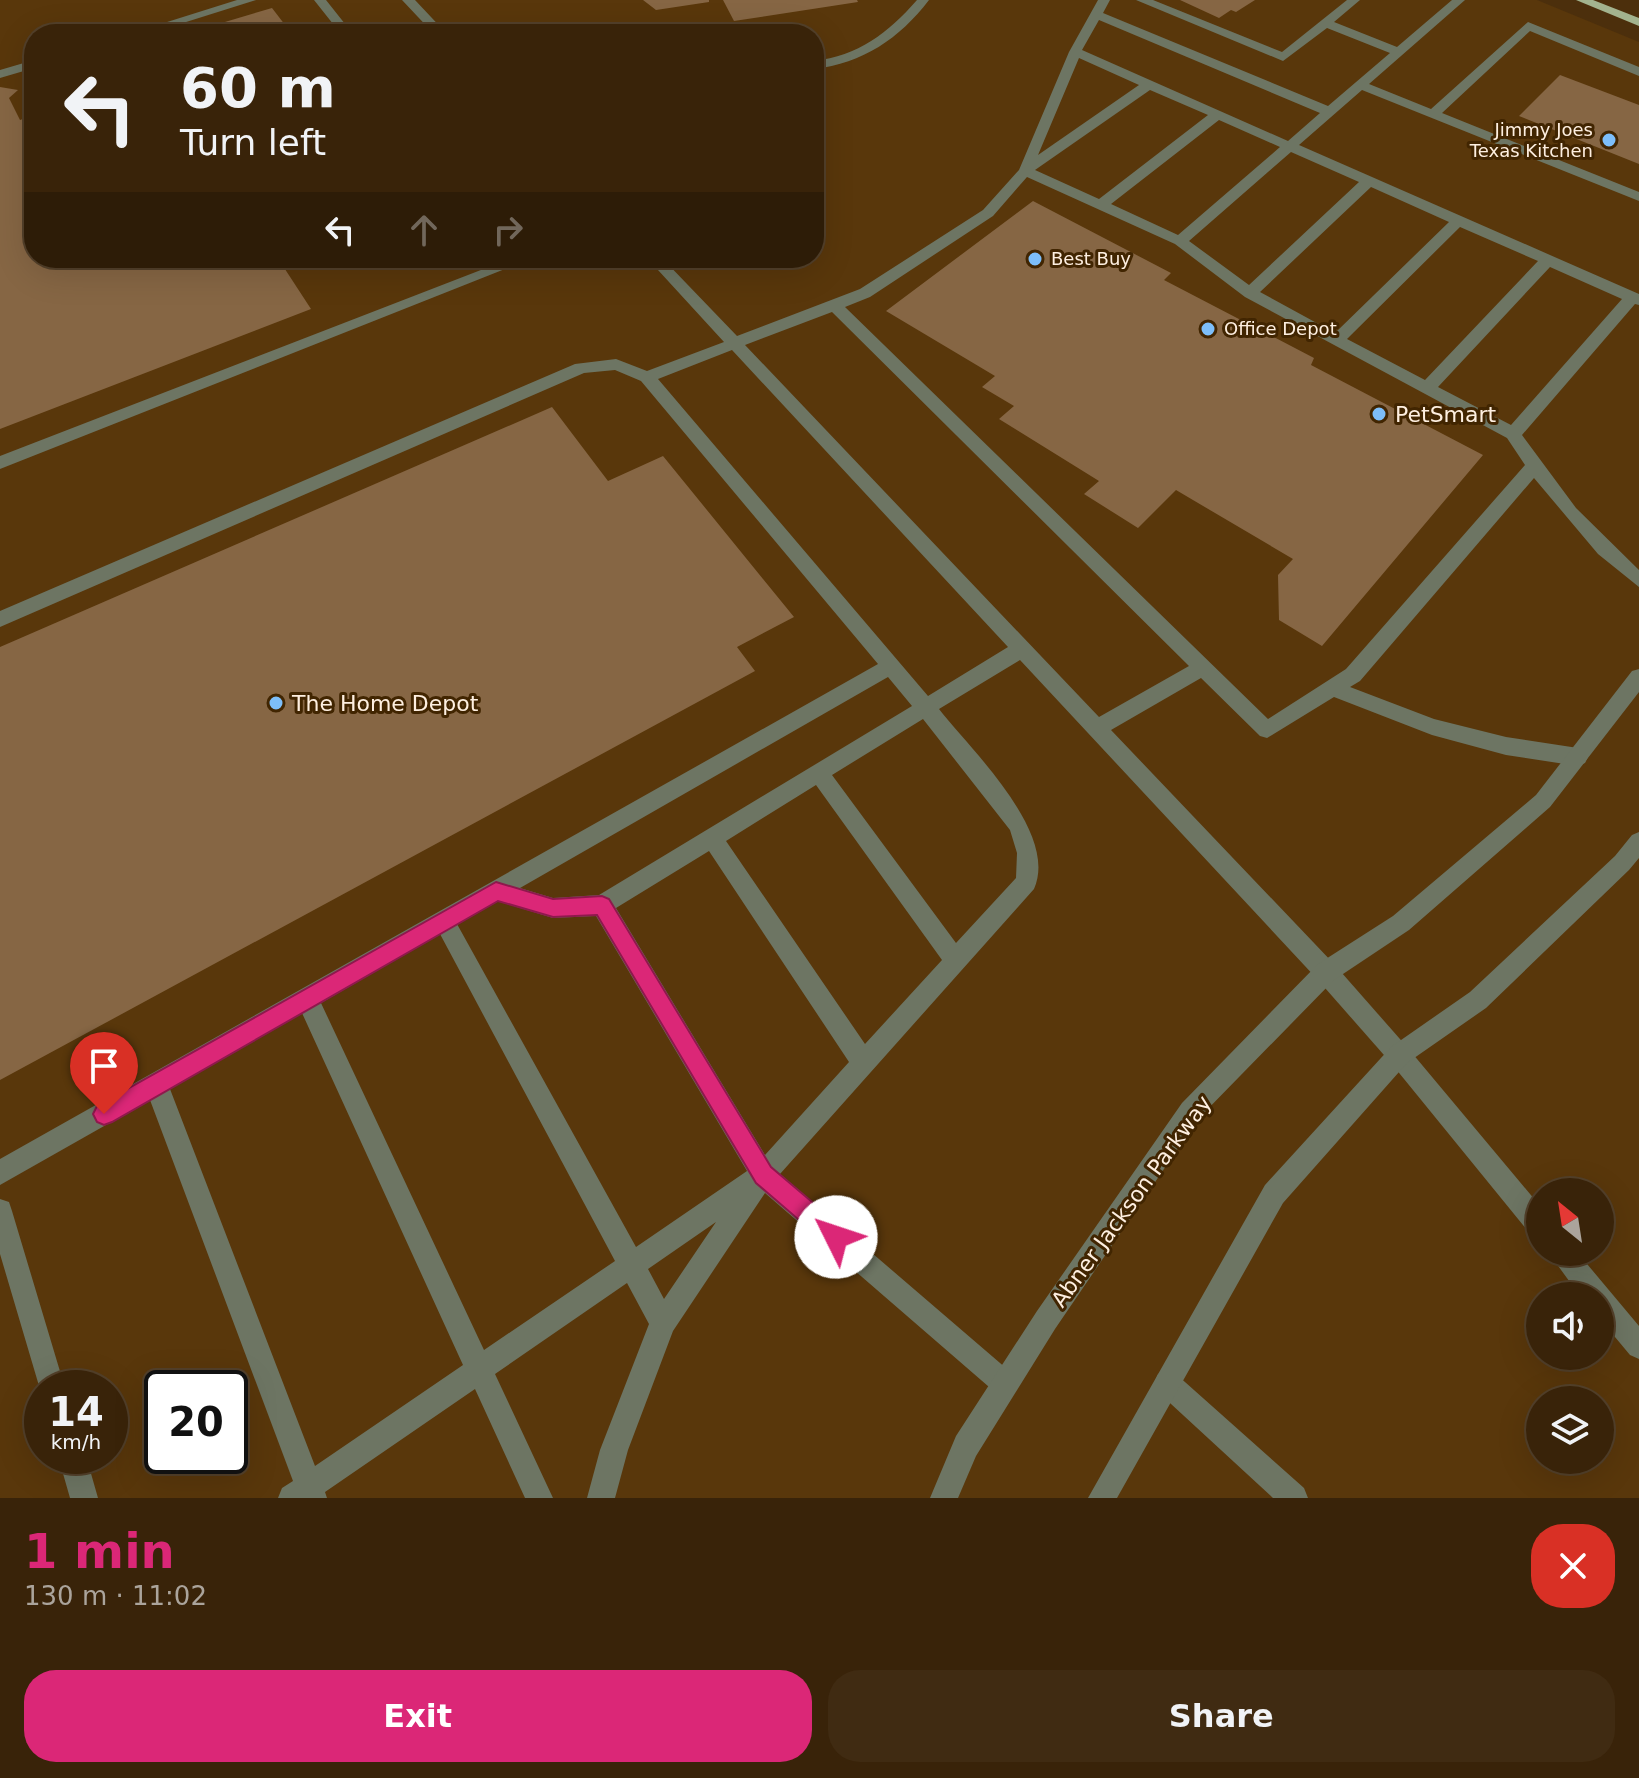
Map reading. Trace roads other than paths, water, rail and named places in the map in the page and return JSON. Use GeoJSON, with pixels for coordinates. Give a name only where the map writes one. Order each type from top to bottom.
{"type":"FeatureCollection","features":[{"type":"Feature","properties":{"kind":"main road"},"geometry":{"type":"LineString","coordinates":[[1582,0],[1639,22]]}},
{"type":"Feature","properties":{"kind":"street"},"geometry":{"type":"LineString","coordinates":[[169,24],[250,0]]}},
{"type":"Feature","properties":{"kind":"street"},"geometry":{"type":"LineString","coordinates":[[320,0],[339,24]]}},
{"type":"Feature","properties":{"kind":"street"},"geometry":{"type":"LineString","coordinates":[[408,0],[431,24]]}},
{"type":"Feature","properties":{"kind":"street"},"geometry":{"type":"LineString","coordinates":[[824,63],[851,59],[878,47],[923,0]]}},
{"type":"Feature","properties":{"kind":"street"},"geometry":{"type":"LineString","coordinates":[[1025,171],[1075,52],[1104,0]]}},
{"type":"Feature","properties":{"kind":"street"},"geometry":{"type":"LineString","coordinates":[[1142,0],[1283,57],[1354,0]]}},
{"type":"Feature","properties":{"kind":"street"},"geometry":{"type":"LineString","coordinates":[[1180,241],[1459,0]]}},
{"type":"Feature","properties":{"kind":"street"},"geometry":{"type":"LineString","coordinates":[[1096,14],[1330,112]]}},
{"type":"Feature","properties":{"kind":"street"},"geometry":{"type":"LineString","coordinates":[[1325,23],[1399,52]]}},
{"type":"Feature","properties":{"kind":"street"},"geometry":{"type":"LineString","coordinates":[[1434,113],[1528,26],[1639,72]]}},
{"type":"Feature","properties":{"kind":"street"},"geometry":{"type":"LineString","coordinates":[[1075,52],[1636,299],[1513,434]]}},
{"type":"Feature","properties":{"kind":"street"},"geometry":{"type":"LineString","coordinates":[[0,74],[24,67]]}},
{"type":"Feature","properties":{"kind":"street"},"geometry":{"type":"LineString","coordinates":[[647,377],[865,293],[988,213],[1025,171],[1149,84]]}},
{"type":"Feature","properties":{"kind":"street"},"geometry":{"type":"LineString","coordinates":[[1360,85],[1639,197]]}},
{"type":"Feature","properties":{"kind":"street"},"geometry":{"type":"LineString","coordinates":[[1101,205],[1218,114]]}},
{"type":"Feature","properties":{"kind":"street"},"geometry":{"type":"LineString","coordinates":[[1025,171],[1180,241],[1250,293],[1513,434],[1533,467],[1586,528],[1639,580]]}},
{"type":"Feature","properties":{"kind":"street"},"geometry":{"type":"LineString","coordinates":[[1250,293],[1369,181]]}},
{"type":"Feature","properties":{"kind":"street"},"geometry":{"type":"LineString","coordinates":[[1337,340],[1459,220]]}},
{"type":"Feature","properties":{"kind":"street"},"geometry":{"type":"LineString","coordinates":[[1427,388],[1548,260]]}},
{"type":"Feature","properties":{"kind":"street"},"geometry":{"type":"LineString","coordinates":[[0,463],[500,268]]}},
{"type":"Feature","properties":{"kind":"street"},"geometry":{"type":"LineString","coordinates":[[664,268],[1326,972],[1526,1209]]}},
{"type":"Feature","properties":{"kind":"street"},"geometry":{"type":"LineString","coordinates":[[835,306],[1267,730],[1353,675],[1533,467]]}},
{"type":"Feature","properties":{"kind":"street"},"geometry":{"type":"LineString","coordinates":[[0,619],[581,368],[616,364],[647,377],[926,708],[1019,825],[1028,853],[1026,882],[763,1175],[663,1323],[614,1450],[601,1498]]}},
{"type":"Feature","properties":{"kind":"street"},"geometry":{"type":"LineString","coordinates":[[496,891],[553,908],[602,905],[1023,648]]}},
{"type":"Feature","properties":{"kind":"street"},"geometry":{"type":"LineString","coordinates":[[0,1173],[891,666]]}},
{"type":"Feature","properties":{"kind":"street"},"geometry":{"type":"LineString","coordinates":[[1098,728],[1203,667]]}},
{"type":"Feature","properties":{"kind":"street","name":"Abner Jackson Parkway"},"geometry":{"type":"LineString","coordinates":[[944,1498],[966,1446],[1005,1384],[1190,1111],[1326,972],[1401,923],[1543,801],[1639,677]]}},
{"type":"Feature","properties":{"kind":"street"},"geometry":{"type":"LineString","coordinates":[[1332,688],[1432,727],[1506,746],[1578,757]]}},
{"type":"Feature","properties":{"kind":"street"},"geometry":{"type":"LineString","coordinates":[[819,773],[956,961]]}},
{"type":"Feature","properties":{"kind":"street"},"geometry":{"type":"LineString","coordinates":[[712,838],[864,1063]]}},
{"type":"Feature","properties":{"kind":"street"},"geometry":{"type":"LineString","coordinates":[[1102,1498],[1274,1194],[1399,1055],[1478,1000],[1622,863],[1639,842]]}},
{"type":"Feature","properties":{"kind":"street"},"geometry":{"type":"LineString","coordinates":[[602,905],[763,1175],[1005,1384]]}},
{"type":"Feature","properties":{"kind":"street"},"geometry":{"type":"LineString","coordinates":[[444,921],[663,1323]]}},
{"type":"Feature","properties":{"kind":"street"},"geometry":{"type":"LineString","coordinates":[[307,998],[539,1498]]}},
{"type":"Feature","properties":{"kind":"street"},"geometry":{"type":"LineString","coordinates":[[156,1084],[305,1494],[479,1369],[763,1175]]}},
{"type":"Feature","properties":{"kind":"street"},"geometry":{"type":"LineString","coordinates":[[0,1211],[47,1370]]}},
{"type":"Feature","properties":{"kind":"street"},"geometry":{"type":"LineString","coordinates":[[1573,1266],[1586,1282]]}},
{"type":"Feature","properties":{"kind":"street"},"geometry":{"type":"LineString","coordinates":[[1614,1316],[1639,1346]]}},
{"type":"Feature","properties":{"kind":"street"},"geometry":{"type":"LineString","coordinates":[[1167,1383],[1294,1498]]}},
{"type":"Feature","properties":{"kind":"street"},"geometry":{"type":"LineString","coordinates":[[77,1474],[84,1498]]}},
{"type":"Feature","properties":{"kind":"place","name":"Jimmy Joes Texas Kitchen"},"geometry":{"type":"Point","coordinates":[1609,140]}},
{"type":"Feature","properties":{"kind":"place","name":"Best Buy"},"geometry":{"type":"Point","coordinates":[1035,259]}},
{"type":"Feature","properties":{"kind":"place","name":"Office Depot"},"geometry":{"type":"Point","coordinates":[1208,329]}},
{"type":"Feature","properties":{"kind":"place","name":"PetSmart"},"geometry":{"type":"Point","coordinates":[1379,414]}},
{"type":"Feature","properties":{"kind":"place","name":"The Home Depot"},"geometry":{"type":"Point","coordinates":[276,703]}}]}
